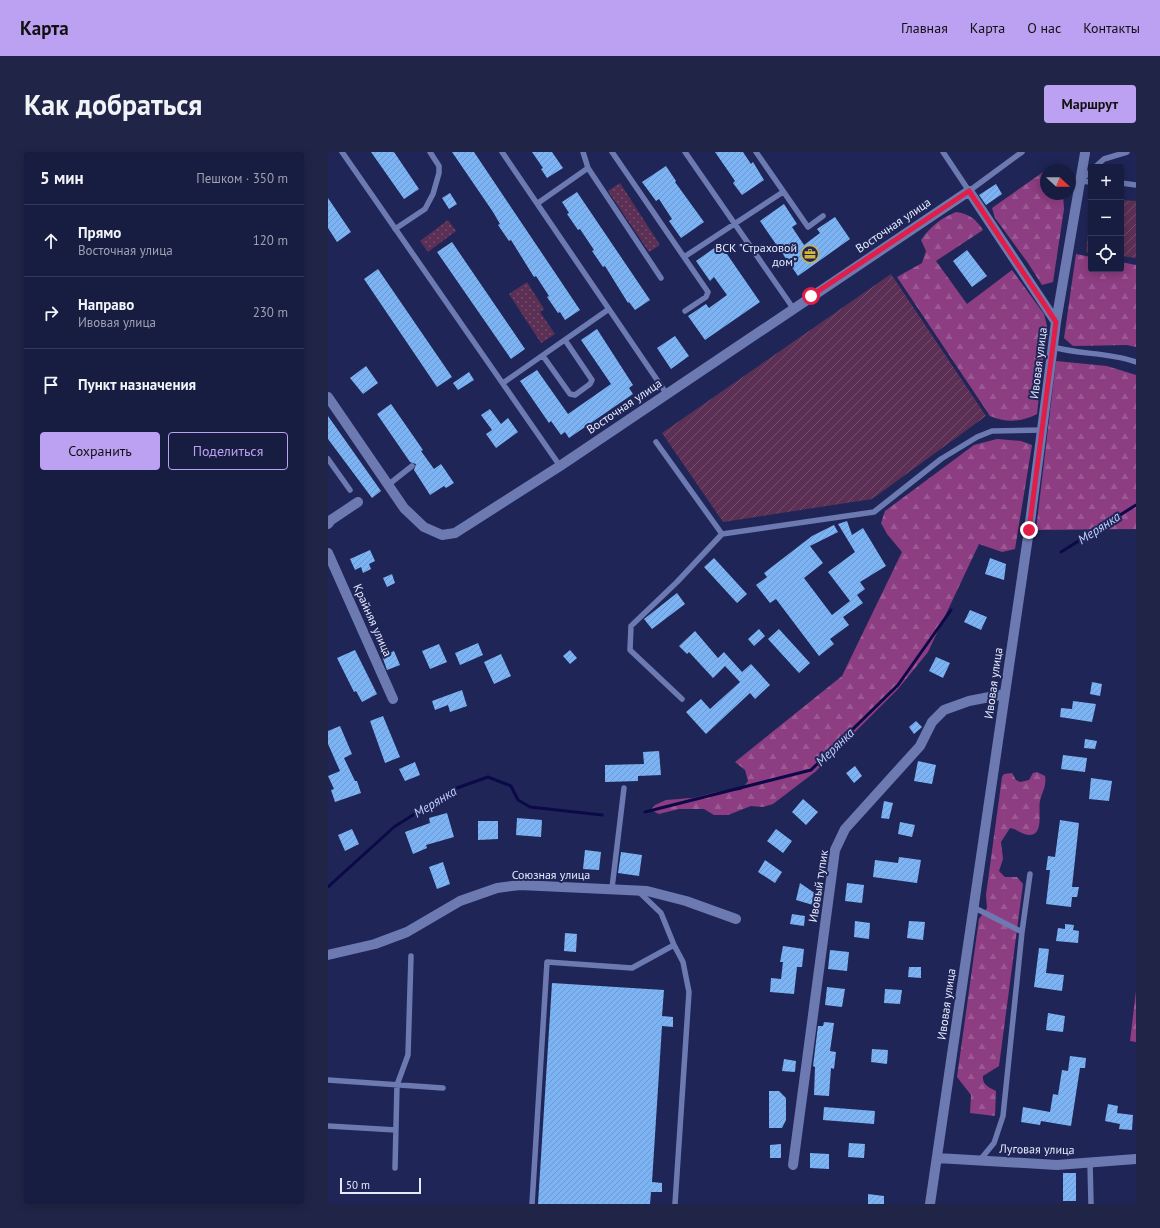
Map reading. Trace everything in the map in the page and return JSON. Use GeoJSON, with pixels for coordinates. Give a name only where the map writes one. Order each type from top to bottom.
{"type":"FeatureCollection","features":[{"type":"Feature","properties":{"kind":"street"},"geometry":{"type":"LineString","coordinates":[[1056,322],[1085,153]]}},
{"type":"Feature","properties":{"kind":"street","name":"Восточная улица"},"geometry":{"type":"LineString","coordinates":[[328,397],[404,508],[424,527],[442,535],[455,533],[560,466],[666,393],[969,191]]}},
{"type":"Feature","properties":{"kind":"street","name":"Ивовая улица"},"geometry":{"type":"LineString","coordinates":[[930,1204],[1043,430],[1056,322],[969,191]]}},
{"type":"Feature","properties":{"kind":"street"},"geometry":{"type":"LineString","coordinates":[[328,524],[331,520],[358,502]]}},
{"type":"Feature","properties":{"kind":"street","name":"Крайняя улица"},"geometry":{"type":"LineString","coordinates":[[328,553],[393,699]]}},
{"type":"Feature","properties":{"kind":"street","name":"Ивовый тупик"},"geometry":{"type":"LineString","coordinates":[[793,1165],[836,850],[845,829],[920,746],[932,722],[944,710],[969,701],[1005,694]]}},
{"type":"Feature","properties":{"kind":"street","name":"Союзная улица"},"geometry":{"type":"LineString","coordinates":[[328,955],[375,944],[407,932],[460,901],[496,888],[520,885],[637,890],[686,901],[736,919]]}},
{"type":"Feature","properties":{"kind":"street","name":"Луговая улица"},"geometry":{"type":"LineString","coordinates":[[937,1158],[1057,1165],[1136,1159]]}},
{"type":"Feature","properties":{"kind":"lane"},"geometry":{"type":"LineString","coordinates":[[342,152],[560,466]]}},
{"type":"Feature","properties":{"kind":"lane"},"geometry":{"type":"LineString","coordinates":[[396,229],[425,209],[433,194],[439,173],[439,166],[430,152]]}},
{"type":"Feature","properties":{"kind":"lane"},"geometry":{"type":"LineString","coordinates":[[502,152],[666,393]]}},
{"type":"Feature","properties":{"kind":"lane"},"geometry":{"type":"LineString","coordinates":[[583,152],[588,168],[661,278]]}},
{"type":"Feature","properties":{"kind":"lane"},"geometry":{"type":"LineString","coordinates":[[612,152],[708,294],[706,297],[685,311]]}},
{"type":"Feature","properties":{"kind":"lane"},"geometry":{"type":"LineString","coordinates":[[685,152],[793,308]]}},
{"type":"Feature","properties":{"kind":"lane"},"geometry":{"type":"LineString","coordinates":[[756,152],[808,227],[823,216]]}},
{"type":"Feature","properties":{"kind":"lane"},"geometry":{"type":"LineString","coordinates":[[943,152],[969,191],[1022,152]]}},
{"type":"Feature","properties":{"kind":"lane"},"geometry":{"type":"LineString","coordinates":[[1098,164],[1104,159],[1127,152]]}},
{"type":"Feature","properties":{"kind":"lane"},"geometry":{"type":"LineString","coordinates":[[538,203],[588,168]]}},
{"type":"Feature","properties":{"kind":"lane"},"geometry":{"type":"LineString","coordinates":[[1079,181],[1088,174]]}},
{"type":"Feature","properties":{"kind":"lane"},"geometry":{"type":"LineString","coordinates":[[1079,181],[1088,182]]}},
{"type":"Feature","properties":{"kind":"lane"},"geometry":{"type":"LineString","coordinates":[[1124,183],[1136,184]]}},
{"type":"Feature","properties":{"kind":"lane"},"geometry":{"type":"LineString","coordinates":[[684,257],[783,192]]}},
{"type":"Feature","properties":{"kind":"lane"},"geometry":{"type":"LineString","coordinates":[[503,383],[610,309]]}},
{"type":"Feature","properties":{"kind":"lane"},"geometry":{"type":"LineString","coordinates":[[543,356],[570,394],[575,395],[590,384],[592,380],[565,340]]}},
{"type":"Feature","properties":{"kind":"lane"},"geometry":{"type":"LineString","coordinates":[[1053,347],[1066,351],[1122,357],[1136,362]]}},
{"type":"Feature","properties":{"kind":"lane"},"geometry":{"type":"LineString","coordinates":[[682,699],[630,650],[631,626],[677,582],[722,534],[874,512],[941,459],[976,437],[992,431],[1043,430]]}},
{"type":"Feature","properties":{"kind":"lane"},"geometry":{"type":"LineString","coordinates":[[656,442],[722,534]]}},
{"type":"Feature","properties":{"kind":"lane"},"geometry":{"type":"LineString","coordinates":[[328,459],[350,490]]}},
{"type":"Feature","properties":{"kind":"lane"},"geometry":{"type":"LineString","coordinates":[[388,484],[412,466]]}},
{"type":"Feature","properties":{"kind":"lane"},"geometry":{"type":"LineString","coordinates":[[612,888],[624,788]]}},
{"type":"Feature","properties":{"kind":"lane"},"geometry":{"type":"LineString","coordinates":[[980,1161],[994,1143],[1003,1116],[1022,932],[1030,874]]}},
{"type":"Feature","properties":{"kind":"lane"},"geometry":{"type":"LineString","coordinates":[[637,890],[661,913],[674,945],[683,962],[689,992],[675,1204]]}},
{"type":"Feature","properties":{"kind":"lane"},"geometry":{"type":"LineString","coordinates":[[973,907],[1022,932]]}},
{"type":"Feature","properties":{"kind":"lane"},"geometry":{"type":"LineString","coordinates":[[532,1204],[547,962],[632,968],[674,945]]}},
{"type":"Feature","properties":{"kind":"lane"},"geometry":{"type":"LineString","coordinates":[[395,1168],[397,1084],[408,1055],[411,956]]}},
{"type":"Feature","properties":{"kind":"lane"},"geometry":{"type":"LineString","coordinates":[[328,1080],[443,1088]]}},
{"type":"Feature","properties":{"kind":"lane"},"geometry":{"type":"LineString","coordinates":[[328,1126],[396,1130]]}},
{"type":"Feature","properties":{"kind":"lane"},"geometry":{"type":"LineString","coordinates":[[1090,1163],[1091,1204]]}},
{"type":"Feature","properties":{"kind":"green space"},"geometry":{"type":"Polygon","coordinates":[[[1040,174],[1040,200],[1063,200],[1064,209],[1053,282],[1042,285],[995,218],[992,208],[1040,174]]]}},
{"type":"Feature","properties":{"kind":"green space"},"geometry":{"type":"Polygon","coordinates":[[[956,212],[971,217],[983,230],[936,261],[967,304],[1012,270],[1044,314],[1047,326],[1037,414],[1026,419],[1008,421],[990,416],[897,277],[922,263],[926,251],[921,240],[936,223],[956,212]]]}},
{"type":"Feature","properties":{"kind":"green space"},"geometry":{"type":"Polygon","coordinates":[[[1076,254],[1088,256],[1088,272],[1124,272],[1124,263],[1136,265],[1136,347],[1127,345],[1073,346],[1064,338],[1076,254]]]}},
{"type":"Feature","properties":{"kind":"green space"},"geometry":{"type":"Polygon","coordinates":[[[1056,361],[1107,366],[1136,375],[1136,529],[1036,530],[1056,361]]]}},
{"type":"Feature","properties":{"kind":"green space"},"geometry":{"type":"Polygon","coordinates":[[[997,439],[1021,441],[1032,445],[1015,549],[1002,552],[979,544],[928,652],[898,689],[815,772],[773,804],[763,807],[751,806],[728,815],[714,815],[704,809],[679,809],[659,814],[651,810],[655,805],[666,800],[693,798],[717,792],[741,790],[748,781],[745,770],[735,762],[842,676],[902,552],[887,534],[881,523],[885,511],[974,445],[997,439]]]}},
{"type":"Feature","properties":{"kind":"green space"},"geometry":{"type":"Polygon","coordinates":[[[1037,772],[1045,776],[1045,785],[1040,801],[1037,831],[1034,834],[1028,835],[1010,828],[1001,842],[1003,859],[999,871],[1005,877],[1017,877],[1023,884],[999,1066],[983,1076],[985,1084],[996,1091],[995,1116],[970,1113],[971,1095],[957,1077],[979,919],[987,908],[986,895],[1002,777],[1004,774],[1012,773],[1016,780],[1020,782],[1029,780],[1033,773],[1037,772]]]}},
{"type":"Feature","properties":{"kind":"green space"},"geometry":{"type":"Polygon","coordinates":[[[1136,991],[1136,1042],[1130,1041],[1136,991]]]}},
{"type":"Feature","properties":{"kind":"shaded area"},"geometry":{"type":"Polygon","coordinates":[[[620,183],[660,245],[649,252],[608,191],[620,183]]]}},
{"type":"Feature","properties":{"kind":"shaded area"},"geometry":{"type":"Polygon","coordinates":[[[1124,200],[1136,201],[1136,258],[1124,256],[1124,200]]]}},
{"type":"Feature","properties":{"kind":"shaded area"},"geometry":{"type":"Polygon","coordinates":[[[448,220],[456,231],[428,252],[420,241],[448,220]]]}},
{"type":"Feature","properties":{"kind":"shaded area"},"geometry":{"type":"Polygon","coordinates":[[[1088,234],[1088,252],[1086,252],[1088,234]]]}},
{"type":"Feature","properties":{"kind":"shaded area"},"geometry":{"type":"Polygon","coordinates":[[[891,274],[986,416],[872,499],[723,522],[662,433],[891,274]]]}},
{"type":"Feature","properties":{"kind":"shaded area"},"geometry":{"type":"Polygon","coordinates":[[[527,282],[544,309],[540,312],[555,334],[541,343],[509,294],[527,282]]]}},
{"type":"Feature","properties":{"kind":"building"},"geometry":{"type":"Polygon","coordinates":[[[371,152],[394,152],[419,189],[404,199],[371,152]]]}},
{"type":"Feature","properties":{"kind":"building"},"geometry":{"type":"Polygon","coordinates":[[[452,152],[474,152],[580,310],[565,320],[560,312],[558,313],[547,297],[549,296],[536,276],[534,277],[511,240],[509,241],[498,225],[500,224],[493,212],[452,152]]]}},
{"type":"Feature","properties":{"kind":"building"},"geometry":{"type":"Polygon","coordinates":[[[532,152],[552,152],[563,168],[547,178],[541,169],[543,168],[532,152]]]}},
{"type":"Feature","properties":{"kind":"building"},"geometry":{"type":"Polygon","coordinates":[[[715,152],[743,152],[751,164],[753,162],[764,180],[742,195],[733,183],[735,181],[715,152]]]}},
{"type":"Feature","properties":{"kind":"building"},"geometry":{"type":"Polygon","coordinates":[[[666,166],[676,181],[675,182],[704,222],[681,238],[669,221],[672,219],[659,199],[656,201],[642,182],[666,166]]]}},
{"type":"Feature","properties":{"kind":"building"},"geometry":{"type":"Polygon","coordinates":[[[996,184],[1002,194],[986,205],[979,195],[996,184]]]}},
{"type":"Feature","properties":{"kind":"building"},"geometry":{"type":"Polygon","coordinates":[[[577,192],[650,300],[635,310],[629,302],[628,303],[605,266],[603,267],[592,251],[594,250],[580,229],[578,230],[567,214],[569,213],[562,202],[577,192]]]}},
{"type":"Feature","properties":{"kind":"building"},"geometry":{"type":"Polygon","coordinates":[[[450,193],[457,204],[449,209],[442,198],[450,193]]]}},
{"type":"Feature","properties":{"kind":"building"},"geometry":{"type":"Polygon","coordinates":[[[328,198],[351,232],[337,242],[328,228],[328,198]]]}},
{"type":"Feature","properties":{"kind":"building"},"geometry":{"type":"Polygon","coordinates":[[[784,204],[797,224],[792,227],[804,245],[820,233],[817,229],[835,217],[850,239],[798,276],[760,221],[784,204]]]}},
{"type":"Feature","properties":{"kind":"building"},"geometry":{"type":"Polygon","coordinates":[[[452,242],[525,349],[511,359],[437,252],[452,242]]]}},
{"type":"Feature","properties":{"kind":"building"},"geometry":{"type":"Polygon","coordinates":[[[720,244],[760,302],[705,340],[688,316],[706,304],[709,308],[727,295],[714,277],[710,281],[696,261],[720,244]]]}},
{"type":"Feature","properties":{"kind":"building"},"geometry":{"type":"Polygon","coordinates":[[[967,250],[987,276],[972,287],[953,261],[967,250]]]}},
{"type":"Feature","properties":{"kind":"building"},"geometry":{"type":"Polygon","coordinates":[[[378,269],[452,377],[437,387],[364,279],[378,269]]]}},
{"type":"Feature","properties":{"kind":"building"},"geometry":{"type":"Polygon","coordinates":[[[597,329],[633,385],[629,388],[633,394],[569,438],[565,432],[561,435],[551,421],[549,423],[520,381],[537,370],[568,414],[611,384],[581,340],[597,329]]]}},
{"type":"Feature","properties":{"kind":"building"},"geometry":{"type":"Polygon","coordinates":[[[675,336],[689,356],[671,369],[657,348],[675,336]]]}},
{"type":"Feature","properties":{"kind":"building"},"geometry":{"type":"Polygon","coordinates":[[[366,366],[378,383],[363,394],[350,378],[366,366]]]}},
{"type":"Feature","properties":{"kind":"building"},"geometry":{"type":"Polygon","coordinates":[[[469,372],[474,380],[458,390],[453,383],[469,372]]]}},
{"type":"Feature","properties":{"kind":"building"},"geometry":{"type":"Polygon","coordinates":[[[391,404],[423,450],[421,451],[434,469],[441,464],[454,483],[446,488],[444,486],[430,495],[414,470],[416,464],[410,462],[377,414],[391,404]]]}},
{"type":"Feature","properties":{"kind":"building"},"geometry":{"type":"Polygon","coordinates":[[[490,409],[501,424],[508,418],[518,432],[496,448],[486,434],[492,430],[481,415],[490,409]]]}},
{"type":"Feature","properties":{"kind":"building"},"geometry":{"type":"Polygon","coordinates":[[[328,416],[381,491],[372,498],[328,439],[328,416]]]}},
{"type":"Feature","properties":{"kind":"building"},"geometry":{"type":"Polygon","coordinates":[[[847,521],[852,535],[863,528],[886,566],[860,582],[865,589],[857,595],[863,603],[843,617],[849,625],[830,639],[834,644],[819,656],[776,599],[770,603],[756,585],[767,577],[764,573],[812,536],[834,525],[838,532],[810,546],[823,563],[804,578],[832,615],[850,601],[828,572],[855,552],[838,524],[847,521]]]}},
{"type":"Feature","properties":{"kind":"building"},"geometry":{"type":"Polygon","coordinates":[[[370,550],[375,561],[369,564],[371,569],[363,573],[361,567],[355,570],[350,559],[370,550]]]}},
{"type":"Feature","properties":{"kind":"building"},"geometry":{"type":"Polygon","coordinates":[[[714,558],[747,594],[737,603],[704,567],[714,558]]]}},
{"type":"Feature","properties":{"kind":"building"},"geometry":{"type":"Polygon","coordinates":[[[990,558],[1006,564],[1004,580],[985,574],[990,558]]]}},
{"type":"Feature","properties":{"kind":"building"},"geometry":{"type":"Polygon","coordinates":[[[392,574],[395,583],[387,587],[383,578],[392,574]]]}},
{"type":"Feature","properties":{"kind":"building"},"geometry":{"type":"Polygon","coordinates":[[[677,593],[685,604],[652,629],[644,619],[677,593]]]}},
{"type":"Feature","properties":{"kind":"building"},"geometry":{"type":"Polygon","coordinates":[[[970,610],[987,617],[981,630],[964,622],[970,610]]]}},
{"type":"Feature","properties":{"kind":"building"},"geometry":{"type":"Polygon","coordinates":[[[759,629],[765,636],[754,646],[748,639],[759,629]]]}},
{"type":"Feature","properties":{"kind":"building"},"geometry":{"type":"Polygon","coordinates":[[[779,629],[810,663],[799,673],[768,639],[779,629]]]}},
{"type":"Feature","properties":{"kind":"building"},"geometry":{"type":"Polygon","coordinates":[[[695,631],[718,658],[724,652],[742,672],[751,664],[770,685],[755,699],[750,693],[706,734],[686,712],[701,699],[710,709],[740,682],[725,666],[713,678],[689,652],[687,654],[679,646],[695,631]]]}},
{"type":"Feature","properties":{"kind":"building"},"geometry":{"type":"Polygon","coordinates":[[[478,643],[483,655],[460,665],[455,653],[478,643]]]}},
{"type":"Feature","properties":{"kind":"building"},"geometry":{"type":"Polygon","coordinates":[[[439,644],[447,662],[430,669],[422,651],[439,644]]]}},
{"type":"Feature","properties":{"kind":"building"},"geometry":{"type":"Polygon","coordinates":[[[355,650],[377,694],[362,702],[356,691],[354,692],[337,658],[355,650]]]}},
{"type":"Feature","properties":{"kind":"building"},"geometry":{"type":"Polygon","coordinates":[[[570,650],[577,658],[570,664],[563,656],[570,650]]]}},
{"type":"Feature","properties":{"kind":"building"},"geometry":{"type":"Polygon","coordinates":[[[394,651],[400,665],[387,670],[382,656],[394,651]]]}},
{"type":"Feature","properties":{"kind":"building"},"geometry":{"type":"Polygon","coordinates":[[[501,654],[511,676],[494,684],[484,662],[501,654]]]}},
{"type":"Feature","properties":{"kind":"building"},"geometry":{"type":"Polygon","coordinates":[[[936,657],[950,663],[943,678],[929,671],[936,657]]]}},
{"type":"Feature","properties":{"kind":"building"},"geometry":{"type":"Polygon","coordinates":[[[1092,682],[1102,684],[1100,696],[1090,694],[1092,682]]]}},
{"type":"Feature","properties":{"kind":"building"},"geometry":{"type":"Polygon","coordinates":[[[462,690],[467,706],[450,712],[448,705],[435,710],[432,701],[462,690]]]}},
{"type":"Feature","properties":{"kind":"building"},"geometry":{"type":"Polygon","coordinates":[[[1073,701],[1096,704],[1092,722],[1060,717],[1061,708],[1072,709],[1073,701]]]}},
{"type":"Feature","properties":{"kind":"building"},"geometry":{"type":"Polygon","coordinates":[[[383,716],[400,757],[385,763],[370,721],[383,716]]]}},
{"type":"Feature","properties":{"kind":"building"},"geometry":{"type":"Polygon","coordinates":[[[916,721],[922,727],[914,734],[909,727],[916,721]]]}},
{"type":"Feature","properties":{"kind":"building"},"geometry":{"type":"Polygon","coordinates":[[[340,726],[352,754],[344,758],[355,781],[357,781],[361,793],[335,802],[331,790],[334,789],[328,776],[340,771],[328,744],[328,731],[340,726]]]}},
{"type":"Feature","properties":{"kind":"building"},"geometry":{"type":"Polygon","coordinates":[[[1085,739],[1097,741],[1095,749],[1084,748],[1085,739]]]}},
{"type":"Feature","properties":{"kind":"building"},"geometry":{"type":"Polygon","coordinates":[[[659,751],[661,775],[638,776],[638,781],[605,782],[605,765],[644,764],[643,752],[659,751]]]}},
{"type":"Feature","properties":{"kind":"building"},"geometry":{"type":"Polygon","coordinates":[[[1063,755],[1087,758],[1085,772],[1061,769],[1063,755]]]}},
{"type":"Feature","properties":{"kind":"building"},"geometry":{"type":"Polygon","coordinates":[[[918,761],[936,765],[932,784],[914,781],[918,761]]]}},
{"type":"Feature","properties":{"kind":"building"},"geometry":{"type":"Polygon","coordinates":[[[415,762],[420,775],[405,781],[399,769],[415,762]]]}},
{"type":"Feature","properties":{"kind":"building"},"geometry":{"type":"Polygon","coordinates":[[[855,766],[862,776],[854,783],[846,773],[855,766]]]}},
{"type":"Feature","properties":{"kind":"building"},"geometry":{"type":"Polygon","coordinates":[[[1091,778],[1112,781],[1109,801],[1089,799],[1091,778]]]}},
{"type":"Feature","properties":{"kind":"building"},"geometry":{"type":"Polygon","coordinates":[[[803,799],[818,812],[806,825],[792,812],[803,799]]]}},
{"type":"Feature","properties":{"kind":"building"},"geometry":{"type":"Polygon","coordinates":[[[884,801],[893,803],[889,819],[881,818],[884,801]]]}},
{"type":"Feature","properties":{"kind":"building"},"geometry":{"type":"Polygon","coordinates":[[[447,813],[454,837],[426,845],[427,848],[413,854],[405,832],[430,823],[429,818],[447,813]]]}},
{"type":"Feature","properties":{"kind":"building"},"geometry":{"type":"Polygon","coordinates":[[[517,818],[542,820],[541,837],[516,835],[517,818]]]}},
{"type":"Feature","properties":{"kind":"building"},"geometry":{"type":"Polygon","coordinates":[[[1060,820],[1079,823],[1072,887],[1079,887],[1077,897],[1072,897],[1071,907],[1046,904],[1050,870],[1046,870],[1048,856],[1055,857],[1060,820]]]}},
{"type":"Feature","properties":{"kind":"building"},"geometry":{"type":"Polygon","coordinates":[[[478,821],[498,821],[498,839],[478,840],[478,821]]]}},
{"type":"Feature","properties":{"kind":"building"},"geometry":{"type":"Polygon","coordinates":[[[900,822],[915,825],[912,837],[898,834],[900,822]]]}},
{"type":"Feature","properties":{"kind":"building"},"geometry":{"type":"Polygon","coordinates":[[[352,829],[359,844],[345,851],[338,835],[352,829]]]}},
{"type":"Feature","properties":{"kind":"building"},"geometry":{"type":"Polygon","coordinates":[[[776,829],[792,841],[783,853],[767,841],[776,829]]]}},
{"type":"Feature","properties":{"kind":"building"},"geometry":{"type":"Polygon","coordinates":[[[585,850],[601,852],[599,870],[583,869],[585,850]]]}},
{"type":"Feature","properties":{"kind":"building"},"geometry":{"type":"Polygon","coordinates":[[[621,852],[642,855],[639,876],[618,873],[621,852]]]}},
{"type":"Feature","properties":{"kind":"building"},"geometry":{"type":"Polygon","coordinates":[[[899,857],[921,860],[917,883],[873,877],[875,860],[898,863],[899,857]]]}},
{"type":"Feature","properties":{"kind":"building"},"geometry":{"type":"Polygon","coordinates":[[[765,860],[782,872],[775,883],[758,872],[765,860]]]}},
{"type":"Feature","properties":{"kind":"building"},"geometry":{"type":"Polygon","coordinates":[[[443,862],[450,884],[437,889],[429,867],[443,862]]]}},
{"type":"Feature","properties":{"kind":"building"},"geometry":{"type":"Polygon","coordinates":[[[800,883],[816,894],[813,905],[796,900],[800,883]]]}},
{"type":"Feature","properties":{"kind":"building"},"geometry":{"type":"Polygon","coordinates":[[[847,883],[864,885],[862,903],[845,901],[847,883]]]}},
{"type":"Feature","properties":{"kind":"building"},"geometry":{"type":"Polygon","coordinates":[[[792,914],[805,916],[804,926],[790,924],[792,914]]]}},
{"type":"Feature","properties":{"kind":"building"},"geometry":{"type":"Polygon","coordinates":[[[855,921],[870,923],[869,939],[854,937],[855,921]]]}},
{"type":"Feature","properties":{"kind":"building"},"geometry":{"type":"Polygon","coordinates":[[[909,921],[925,922],[923,940],[907,938],[909,921]]]}},
{"type":"Feature","properties":{"kind":"building"},"geometry":{"type":"Polygon","coordinates":[[[1065,924],[1074,925],[1073,930],[1079,931],[1078,943],[1056,941],[1058,928],[1065,929],[1065,924]]]}},
{"type":"Feature","properties":{"kind":"building"},"geometry":{"type":"Polygon","coordinates":[[[565,933],[577,934],[576,952],[564,951],[565,933]]]}},
{"type":"Feature","properties":{"kind":"building"},"geometry":{"type":"Polygon","coordinates":[[[783,946],[804,949],[802,967],[797,967],[794,994],[770,992],[771,978],[781,979],[783,962],[780,962],[783,946]]]}},
{"type":"Feature","properties":{"kind":"building"},"geometry":{"type":"Polygon","coordinates":[[[1039,948],[1049,949],[1046,973],[1064,975],[1062,991],[1034,987],[1039,948]]]}},
{"type":"Feature","properties":{"kind":"building"},"geometry":{"type":"Polygon","coordinates":[[[830,950],[849,952],[847,971],[828,969],[830,950]]]}},
{"type":"Feature","properties":{"kind":"building"},"geometry":{"type":"Polygon","coordinates":[[[909,967],[921,967],[921,978],[908,977],[909,967]]]}},
{"type":"Feature","properties":{"kind":"building"},"geometry":{"type":"Polygon","coordinates":[[[552,983],[664,990],[662,1016],[673,1017],[673,1027],[662,1026],[652,1182],[662,1183],[662,1192],[651,1192],[650,1204],[538,1204],[552,983]]]}},
{"type":"Feature","properties":{"kind":"building"},"geometry":{"type":"Polygon","coordinates":[[[827,987],[845,989],[842,1007],[825,1005],[827,987]]]}},
{"type":"Feature","properties":{"kind":"building"},"geometry":{"type":"Polygon","coordinates":[[[885,989],[902,990],[900,1004],[884,1003],[885,989]]]}},
{"type":"Feature","properties":{"kind":"building"},"geometry":{"type":"Polygon","coordinates":[[[1048,1013],[1065,1016],[1063,1032],[1046,1030],[1048,1013]]]}},
{"type":"Feature","properties":{"kind":"building"},"geometry":{"type":"Polygon","coordinates":[[[824,1022],[834,1023],[830,1051],[836,1052],[834,1069],[831,1068],[829,1096],[814,1095],[815,1067],[813,1066],[818,1026],[823,1026],[824,1022]]]}},
{"type":"Feature","properties":{"kind":"building"},"geometry":{"type":"Polygon","coordinates":[[[872,1049],[888,1050],[887,1064],[871,1062],[872,1049]]]}},
{"type":"Feature","properties":{"kind":"building"},"geometry":{"type":"Polygon","coordinates":[[[1070,1056],[1086,1058],[1085,1068],[1080,1068],[1071,1126],[1041,1121],[1040,1125],[1021,1122],[1023,1107],[1050,1112],[1053,1094],[1058,1095],[1062,1070],[1068,1071],[1070,1056]]]}},
{"type":"Feature","properties":{"kind":"building"},"geometry":{"type":"Polygon","coordinates":[[[784,1059],[796,1061],[795,1072],[782,1071],[784,1059]]]}},
{"type":"Feature","properties":{"kind":"building"},"geometry":{"type":"Polygon","coordinates":[[[769,1091],[779,1091],[786,1098],[786,1120],[782,1128],[769,1128],[769,1091]]]}},
{"type":"Feature","properties":{"kind":"building"},"geometry":{"type":"Polygon","coordinates":[[[1108,1104],[1118,1106],[1117,1113],[1133,1115],[1132,1130],[1119,1129],[1120,1124],[1105,1121],[1108,1104]]]}},
{"type":"Feature","properties":{"kind":"building"},"geometry":{"type":"Polygon","coordinates":[[[824,1107],[875,1111],[874,1124],[823,1120],[824,1107]]]}},
{"type":"Feature","properties":{"kind":"building"},"geometry":{"type":"Polygon","coordinates":[[[849,1143],[865,1144],[864,1158],[848,1157],[849,1143]]]}},
{"type":"Feature","properties":{"kind":"building"},"geometry":{"type":"Polygon","coordinates":[[[781,1144],[781,1158],[770,1158],[770,1145],[781,1144]]]}},
{"type":"Feature","properties":{"kind":"building"},"geometry":{"type":"Polygon","coordinates":[[[810,1153],[829,1154],[829,1169],[810,1168],[810,1153]]]}},
{"type":"Feature","properties":{"kind":"building"},"geometry":{"type":"Polygon","coordinates":[[[1063,1173],[1076,1173],[1076,1201],[1063,1201],[1063,1173]]]}},
{"type":"Feature","properties":{"kind":"building"},"geometry":{"type":"Polygon","coordinates":[[[868,1194],[884,1196],[884,1204],[868,1204],[868,1194]]]}},
{"type":"Feature","properties":{"kind":"waterway","name":"Мерянка"},"geometry":{"type":"LineString","coordinates":[[1061,552],[1136,505]]}},
{"type":"Feature","properties":{"kind":"waterway","name":"Мерянка"},"geometry":{"type":"LineString","coordinates":[[645,812],[811,770],[898,685],[951,610]]}},
{"type":"Feature","properties":{"kind":"waterway","name":"Мерянка"},"geometry":{"type":"LineString","coordinates":[[328,887],[394,827],[454,789],[488,777],[511,786],[518,800],[530,807],[602,815]]}},
{"type":"Feature","properties":{"kind":"place","name":"ВСК \"Страховой дом\""},"geometry":{"type":"Point","coordinates":[810,254]}},
{"type":"Feature","properties":{"kind":"route"},"geometry":{"type":"LineString","coordinates":[[811,296],[969,191],[1056,322],[1029,530]]}}]}
